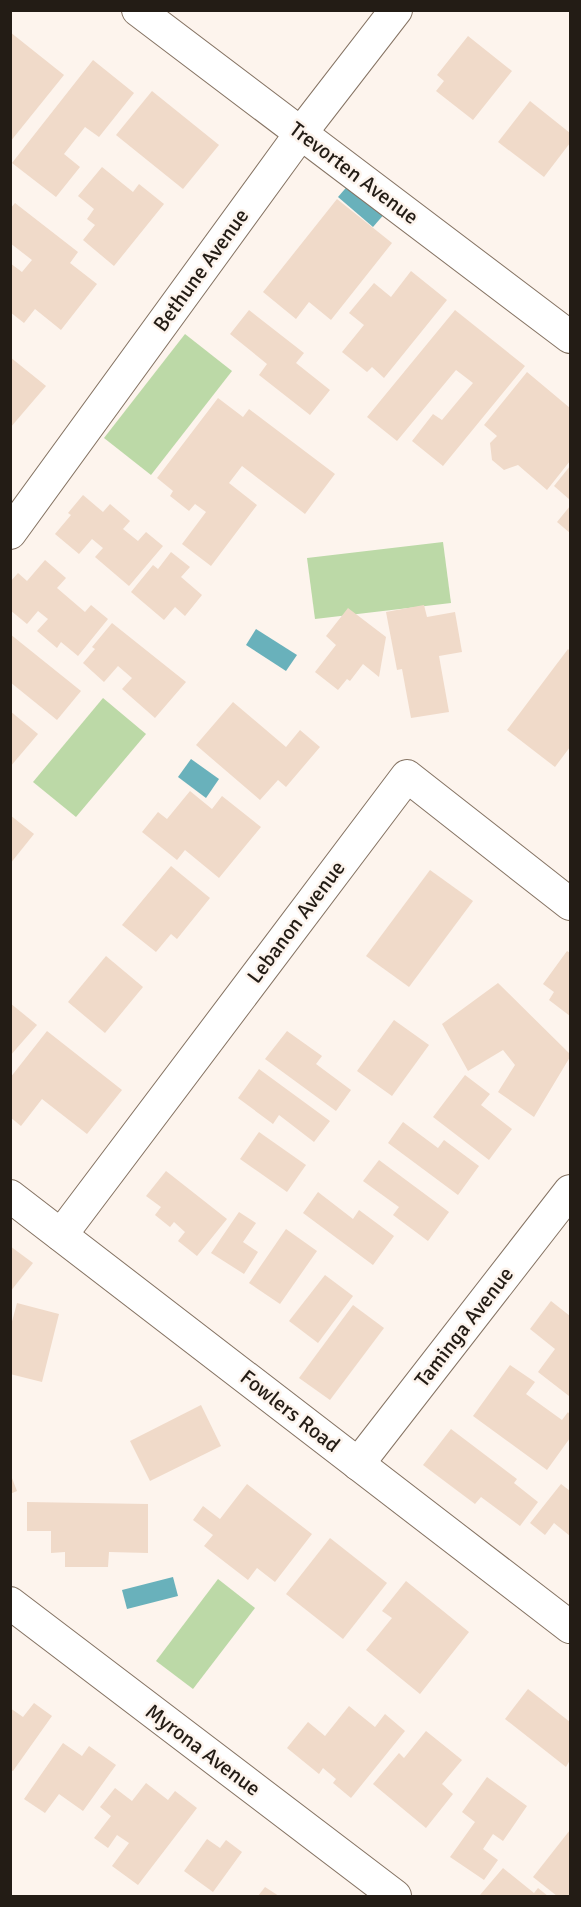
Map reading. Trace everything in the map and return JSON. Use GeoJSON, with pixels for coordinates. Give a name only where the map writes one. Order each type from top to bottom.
{"type":"FeatureCollection","features":[{"type":"Feature","properties":{"kind":"street","name":"Trevorten Avenue"},"geometry":{"type":"LineString","coordinates":[[138,10],[570,337]]}},
{"type":"Feature","properties":{"kind":"street","name":"Bethune Avenue"},"geometry":{"type":"LineString","coordinates":[[10,533],[301,133],[396,10]]}},
{"type":"Feature","properties":{"kind":"street","name":"Lebanon Avenue"},"geometry":{"type":"LineString","coordinates":[[61,1235],[407,776],[570,904]]}},
{"type":"Feature","properties":{"kind":"street","name":"Taminga Avenue"},"geometry":{"type":"LineString","coordinates":[[358,1464],[570,1191]]}},
{"type":"Feature","properties":{"kind":"street","name":"Fowlers Road"},"geometry":{"type":"LineString","coordinates":[[10,1196],[570,1627]]}},
{"type":"Feature","properties":{"kind":"street","name":"Myrona Avenue"},"geometry":{"type":"LineString","coordinates":[[10,1603],[395,1896]]}},
{"type":"Feature","properties":{"kind":"green space"},"geometry":{"type":"Polygon","coordinates":[[[185,334],[232,371],[151,475],[104,438],[185,334]]]}},
{"type":"Feature","properties":{"kind":"green space"},"geometry":{"type":"Polygon","coordinates":[[[443,542],[451,603],[315,619],[307,558],[443,542]]]}},
{"type":"Feature","properties":{"kind":"green space"},"geometry":{"type":"Polygon","coordinates":[[[103,698],[146,734],[76,817],[33,782],[103,698]]]}},
{"type":"Feature","properties":{"kind":"green space"},"geometry":{"type":"Polygon","coordinates":[[[218,1579],[255,1608],[193,1689],[156,1661],[218,1579]]]}},
{"type":"Feature","properties":{"kind":"water"},"geometry":{"type":"Polygon","coordinates":[[[351,182],[386,212],[373,227],[338,197],[351,182]]]}},
{"type":"Feature","properties":{"kind":"water"},"geometry":{"type":"Polygon","coordinates":[[[256,629],[297,655],[286,671],[246,645],[256,629]]]}},
{"type":"Feature","properties":{"kind":"water"},"geometry":{"type":"Polygon","coordinates":[[[191,759],[219,779],[206,798],[178,777],[191,759]]]}},
{"type":"Feature","properties":{"kind":"water"},"geometry":{"type":"Polygon","coordinates":[[[173,1577],[178,1596],[127,1609],[122,1590],[173,1577]]]}},
{"type":"Feature","properties":{"kind":"building"},"geometry":{"type":"Polygon","coordinates":[[[10,32],[64,75],[10,142],[10,32]]]}},
{"type":"Feature","properties":{"kind":"building"},"geometry":{"type":"Polygon","coordinates":[[[468,36],[512,71],[473,120],[436,91],[444,81],[437,75],[468,36]]]}},
{"type":"Feature","properties":{"kind":"building"},"geometry":{"type":"Polygon","coordinates":[[[93,60],[134,93],[99,137],[85,127],[64,154],[80,167],[56,197],[12,163],[93,60]]]}},
{"type":"Feature","properties":{"kind":"building"},"geometry":{"type":"Polygon","coordinates":[[[152,91],[219,145],[183,189],[116,135],[152,91]]]}},
{"type":"Feature","properties":{"kind":"building"},"geometry":{"type":"Polygon","coordinates":[[[530,101],[570,133],[570,143],[544,177],[498,142],[530,101]]]}},
{"type":"Feature","properties":{"kind":"building"},"geometry":{"type":"Polygon","coordinates":[[[102,167],[133,192],[139,184],[164,204],[114,266],[83,240],[95,225],[87,219],[94,209],[78,196],[102,167]]]}},
{"type":"Feature","properties":{"kind":"building"},"geometry":{"type":"Polygon","coordinates":[[[337,199],[392,243],[331,320],[309,302],[296,319],[263,292],[337,199]]]}},
{"type":"Feature","properties":{"kind":"building"},"geometry":{"type":"Polygon","coordinates":[[[15,203],[78,252],[70,263],[97,284],[61,330],[35,309],[24,323],[10,312],[10,263],[22,272],[32,260],[10,243],[10,209],[15,203]]]}},
{"type":"Feature","properties":{"kind":"building"},"geometry":{"type":"Polygon","coordinates":[[[411,271],[447,300],[384,378],[372,367],[367,372],[342,352],[364,325],[349,313],[374,283],[391,297],[411,271]]]}},
{"type":"Feature","properties":{"kind":"building"},"geometry":{"type":"Polygon","coordinates":[[[249,310],[304,353],[296,363],[330,390],[310,415],[259,375],[267,364],[230,334],[249,310]]]}},
{"type":"Feature","properties":{"kind":"building"},"geometry":{"type":"Polygon","coordinates":[[[455,310],[525,366],[443,466],[412,441],[433,414],[442,420],[473,383],[456,370],[397,441],[367,417],[455,310]]]}},
{"type":"Feature","properties":{"kind":"building"},"geometry":{"type":"Polygon","coordinates":[[[10,357],[46,386],[10,428],[10,357]]]}},
{"type":"Feature","properties":{"kind":"building"},"geometry":{"type":"Polygon","coordinates":[[[527,372],[570,408],[570,461],[547,490],[518,465],[504,470],[492,460],[490,443],[497,436],[484,425],[527,372]]]}},
{"type":"Feature","properties":{"kind":"building"},"geometry":{"type":"Polygon","coordinates":[[[218,398],[243,417],[249,409],[335,474],[305,514],[242,466],[229,483],[257,505],[211,566],[182,544],[206,512],[195,504],[189,511],[170,496],[173,491],[157,478],[218,398]]]}},
{"type":"Feature","properties":{"kind":"building"},"geometry":{"type":"Polygon","coordinates":[[[570,466],[570,500],[554,486],[570,466]]]}},
{"type":"Feature","properties":{"kind":"building"},"geometry":{"type":"Polygon","coordinates":[[[83,495],[103,512],[110,504],[130,521],[123,529],[138,541],[146,532],[163,546],[129,586],[95,557],[103,548],[92,539],[79,554],[55,534],[71,515],[68,513],[83,495]]]}},
{"type":"Feature","properties":{"kind":"building"},"geometry":{"type":"Polygon","coordinates":[[[570,506],[570,533],[557,522],[570,506]]]}},
{"type":"Feature","properties":{"kind":"building"},"geometry":{"type":"Polygon","coordinates":[[[171,552],[190,567],[181,577],[202,595],[185,616],[175,607],[164,620],[131,592],[153,565],[158,569],[171,552]]]}},
{"type":"Feature","properties":{"kind":"building"},"geometry":{"type":"Polygon","coordinates":[[[45,560],[66,578],[57,588],[85,612],[91,605],[108,619],[78,656],[61,642],[57,648],[37,631],[48,619],[38,611],[27,624],[10,610],[10,582],[18,573],[27,581],[45,560]]]}},
{"type":"Feature","properties":{"kind":"building"},"geometry":{"type":"Polygon","coordinates":[[[424,605],[427,617],[455,612],[462,652],[439,656],[449,712],[411,718],[402,669],[397,670],[386,612],[424,605]]]}},
{"type":"Feature","properties":{"kind":"building"},"geometry":{"type":"Polygon","coordinates":[[[348,608],[386,637],[379,677],[363,664],[350,681],[347,679],[338,690],[315,672],[336,645],[326,636],[348,608]]]}},
{"type":"Feature","properties":{"kind":"building"},"geometry":{"type":"Polygon","coordinates":[[[112,623],[186,682],[155,718],[122,689],[132,678],[118,666],[104,682],[83,663],[95,649],[92,647],[112,623]]]}},
{"type":"Feature","properties":{"kind":"building"},"geometry":{"type":"Polygon","coordinates":[[[10,634],[81,691],[57,720],[10,682],[10,634]]]}},
{"type":"Feature","properties":{"kind":"building"},"geometry":{"type":"Polygon","coordinates":[[[568,649],[570,651],[570,747],[555,767],[507,730],[568,649]]]}},
{"type":"Feature","properties":{"kind":"building"},"geometry":{"type":"Polygon","coordinates":[[[233,702],[286,747],[300,730],[320,747],[286,787],[278,780],[260,800],[196,745],[233,702]]]}},
{"type":"Feature","properties":{"kind":"building"},"geometry":{"type":"Polygon","coordinates":[[[10,711],[38,734],[10,767],[10,711]]]}},
{"type":"Feature","properties":{"kind":"building"},"geometry":{"type":"Polygon","coordinates":[[[190,791],[212,809],[222,796],[261,827],[219,878],[185,850],[177,860],[142,832],[158,812],[167,819],[190,791]]]}},
{"type":"Feature","properties":{"kind":"building"},"geometry":{"type":"Polygon","coordinates":[[[10,815],[34,834],[10,864],[10,815]]]}},
{"type":"Feature","properties":{"kind":"building"},"geometry":{"type":"Polygon","coordinates":[[[171,866],[210,898],[177,939],[171,934],[156,952],[122,925],[171,866]]]}},
{"type":"Feature","properties":{"kind":"building"},"geometry":{"type":"Polygon","coordinates":[[[430,870],[473,901],[409,987],[366,956],[430,870]]]}},
{"type":"Feature","properties":{"kind":"building"},"geometry":{"type":"Polygon","coordinates":[[[567,951],[570,953],[570,1016],[549,1000],[554,992],[543,984],[567,951]]]}},
{"type":"Feature","properties":{"kind":"building"},"geometry":{"type":"Polygon","coordinates":[[[106,956],[143,987],[105,1033],[68,1002],[106,956]]]}},
{"type":"Feature","properties":{"kind":"building"},"geometry":{"type":"Polygon","coordinates":[[[498,983],[570,1054],[534,1117],[498,1092],[515,1065],[503,1050],[468,1071],[442,1024],[498,983]]]}},
{"type":"Feature","properties":{"kind":"building"},"geometry":{"type":"Polygon","coordinates":[[[10,1003],[37,1025],[10,1056],[10,1003]]]}},
{"type":"Feature","properties":{"kind":"building"},"geometry":{"type":"Polygon","coordinates":[[[394,1020],[429,1045],[392,1096],[357,1071],[394,1020]]]}},
{"type":"Feature","properties":{"kind":"building"},"geometry":{"type":"Polygon","coordinates":[[[47,1031],[122,1090],[87,1134],[42,1099],[21,1126],[10,1117],[10,1078],[47,1031]]]}},
{"type":"Feature","properties":{"kind":"building"},"geometry":{"type":"Polygon","coordinates":[[[287,1031],[322,1056],[316,1064],[351,1090],[336,1111],[265,1059],[287,1031]]]}},
{"type":"Feature","properties":{"kind":"building"},"geometry":{"type":"Polygon","coordinates":[[[259,1069],[330,1121],[314,1142],[279,1115],[273,1124],[238,1098],[259,1069]]]}},
{"type":"Feature","properties":{"kind":"building"},"geometry":{"type":"Polygon","coordinates":[[[465,1075],[490,1094],[481,1105],[512,1129],[489,1160],[433,1117],[465,1075]]]}},
{"type":"Feature","properties":{"kind":"building"},"geometry":{"type":"Polygon","coordinates":[[[403,1122],[438,1148],[444,1140],[479,1166],[458,1195],[388,1143],[403,1122]]]}},
{"type":"Feature","properties":{"kind":"building"},"geometry":{"type":"Polygon","coordinates":[[[259,1132],[306,1165],[287,1192],[240,1159],[259,1132]]]}},
{"type":"Feature","properties":{"kind":"building"},"geometry":{"type":"Polygon","coordinates":[[[379,1160],[449,1212],[428,1241],[393,1215],[399,1207],[363,1181],[379,1160]]]}},
{"type":"Feature","properties":{"kind":"building"},"geometry":{"type":"Polygon","coordinates":[[[166,1171],[227,1219],[197,1256],[178,1241],[185,1232],[174,1222],[170,1227],[155,1215],[161,1207],[146,1196],[166,1171]]]}},
{"type":"Feature","properties":{"kind":"building"},"geometry":{"type":"Polygon","coordinates":[[[318,1192],[353,1219],[359,1210],[394,1236],[373,1265],[303,1213],[318,1192]]]}},
{"type":"Feature","properties":{"kind":"building"},"geometry":{"type":"Polygon","coordinates":[[[239,1212],[256,1223],[243,1242],[258,1252],[244,1274],[211,1253],[239,1212]]]}},
{"type":"Feature","properties":{"kind":"building"},"geometry":{"type":"Polygon","coordinates":[[[286,1229],[317,1251],[280,1304],[249,1283],[286,1229]]]}},
{"type":"Feature","properties":{"kind":"building"},"geometry":{"type":"Polygon","coordinates":[[[10,1246],[33,1263],[10,1292],[10,1246]]]}},
{"type":"Feature","properties":{"kind":"building"},"geometry":{"type":"Polygon","coordinates":[[[325,1275],[353,1296],[318,1343],[289,1321],[325,1275]]]}},
{"type":"Feature","properties":{"kind":"building"},"geometry":{"type":"Polygon","coordinates":[[[551,1301],[570,1316],[569,1396],[538,1372],[555,1349],[530,1329],[551,1301]]]}},
{"type":"Feature","properties":{"kind":"building"},"geometry":{"type":"Polygon","coordinates":[[[17,1303],[59,1314],[42,1382],[10,1374],[10,1329],[17,1303]]]}},
{"type":"Feature","properties":{"kind":"building"},"geometry":{"type":"Polygon","coordinates":[[[353,1305],[384,1328],[330,1400],[299,1378],[353,1305]]]}},
{"type":"Feature","properties":{"kind":"building"},"geometry":{"type":"Polygon","coordinates":[[[510,1365],[535,1382],[526,1394],[562,1420],[568,1412],[570,1415],[570,1438],[547,1470],[473,1416],[510,1365]]]}},
{"type":"Feature","properties":{"kind":"building"},"geometry":{"type":"Polygon","coordinates":[[[201,1405],[221,1446],[150,1481],[130,1441],[201,1405]]]}},
{"type":"Feature","properties":{"kind":"building"},"geometry":{"type":"Polygon","coordinates":[[[451,1429],[517,1479],[514,1483],[538,1502],[520,1526],[481,1497],[475,1504],[423,1465],[451,1429]]]}},
{"type":"Feature","properties":{"kind":"building"},"geometry":{"type":"Polygon","coordinates":[[[10,1473],[17,1491],[10,1494],[10,1473]]]}},
{"type":"Feature","properties":{"kind":"building"},"geometry":{"type":"Polygon","coordinates":[[[247,1484],[312,1534],[275,1582],[257,1568],[248,1580],[204,1546],[213,1535],[193,1520],[203,1506],[220,1519],[247,1484]]]}},
{"type":"Feature","properties":{"kind":"building"},"geometry":{"type":"Polygon","coordinates":[[[561,1484],[570,1491],[570,1536],[554,1523],[545,1535],[530,1523],[561,1484]]]}},
{"type":"Feature","properties":{"kind":"building"},"geometry":{"type":"Polygon","coordinates":[[[27,1502],[148,1504],[148,1553],[109,1552],[108,1567],[65,1567],[65,1552],[51,1553],[51,1531],[27,1531],[27,1502]]]}},
{"type":"Feature","properties":{"kind":"building"},"geometry":{"type":"Polygon","coordinates":[[[330,1538],[387,1583],[343,1639],[286,1594],[330,1538]]]}},
{"type":"Feature","properties":{"kind":"building"},"geometry":{"type":"Polygon","coordinates":[[[406,1581],[469,1632],[420,1694],[366,1650],[392,1618],[382,1611],[406,1581]]]}},
{"type":"Feature","properties":{"kind":"building"},"geometry":{"type":"Polygon","coordinates":[[[528,1689],[570,1722],[570,1760],[566,1767],[505,1719],[528,1689]]]}},
{"type":"Feature","properties":{"kind":"building"},"geometry":{"type":"Polygon","coordinates":[[[34,1703],[52,1716],[13,1771],[10,1770],[10,1708],[23,1717],[34,1703]]]}},
{"type":"Feature","properties":{"kind":"building"},"geometry":{"type":"Polygon","coordinates":[[[349,1706],[375,1727],[385,1714],[405,1731],[351,1798],[333,1783],[336,1779],[323,1768],[319,1774],[287,1748],[308,1722],[325,1736],[349,1706]]]}},
{"type":"Feature","properties":{"kind":"building"},"geometry":{"type":"Polygon","coordinates":[[[426,1731],[462,1760],[442,1784],[453,1794],[426,1828],[373,1784],[399,1753],[404,1758],[426,1731]]]}},
{"type":"Feature","properties":{"kind":"building"},"geometry":{"type":"Polygon","coordinates":[[[63,1743],[82,1756],[89,1746],[116,1765],[83,1811],[59,1794],[45,1813],[24,1799],[63,1743]]]}},
{"type":"Feature","properties":{"kind":"building"},"geometry":{"type":"Polygon","coordinates":[[[487,1777],[527,1806],[503,1841],[493,1834],[483,1849],[498,1860],[484,1880],[450,1857],[475,1822],[462,1812],[487,1777]]]}},
{"type":"Feature","properties":{"kind":"building"},"geometry":{"type":"Polygon","coordinates":[[[146,1783],[168,1800],[175,1791],[197,1808],[138,1885],[112,1866],[129,1843],[117,1835],[108,1848],[94,1838],[111,1816],[100,1807],[115,1788],[132,1801],[146,1783]]]}},
{"type":"Feature","properties":{"kind":"building"},"geometry":{"type":"Polygon","coordinates":[[[570,1830],[570,1896],[557,1896],[533,1877],[570,1830]]]}},
{"type":"Feature","properties":{"kind":"building"},"geometry":{"type":"Polygon","coordinates":[[[207,1839],[220,1848],[226,1840],[242,1852],[213,1892],[184,1871],[207,1839]]]}},
{"type":"Feature","properties":{"kind":"building"},"geometry":{"type":"Polygon","coordinates":[[[503,1868],[534,1893],[538,1888],[548,1896],[480,1895],[503,1868]]]}},
{"type":"Feature","properties":{"kind":"building"},"geometry":{"type":"Polygon","coordinates":[[[265,1887],[279,1896],[258,1896],[265,1887]]]}}]}
